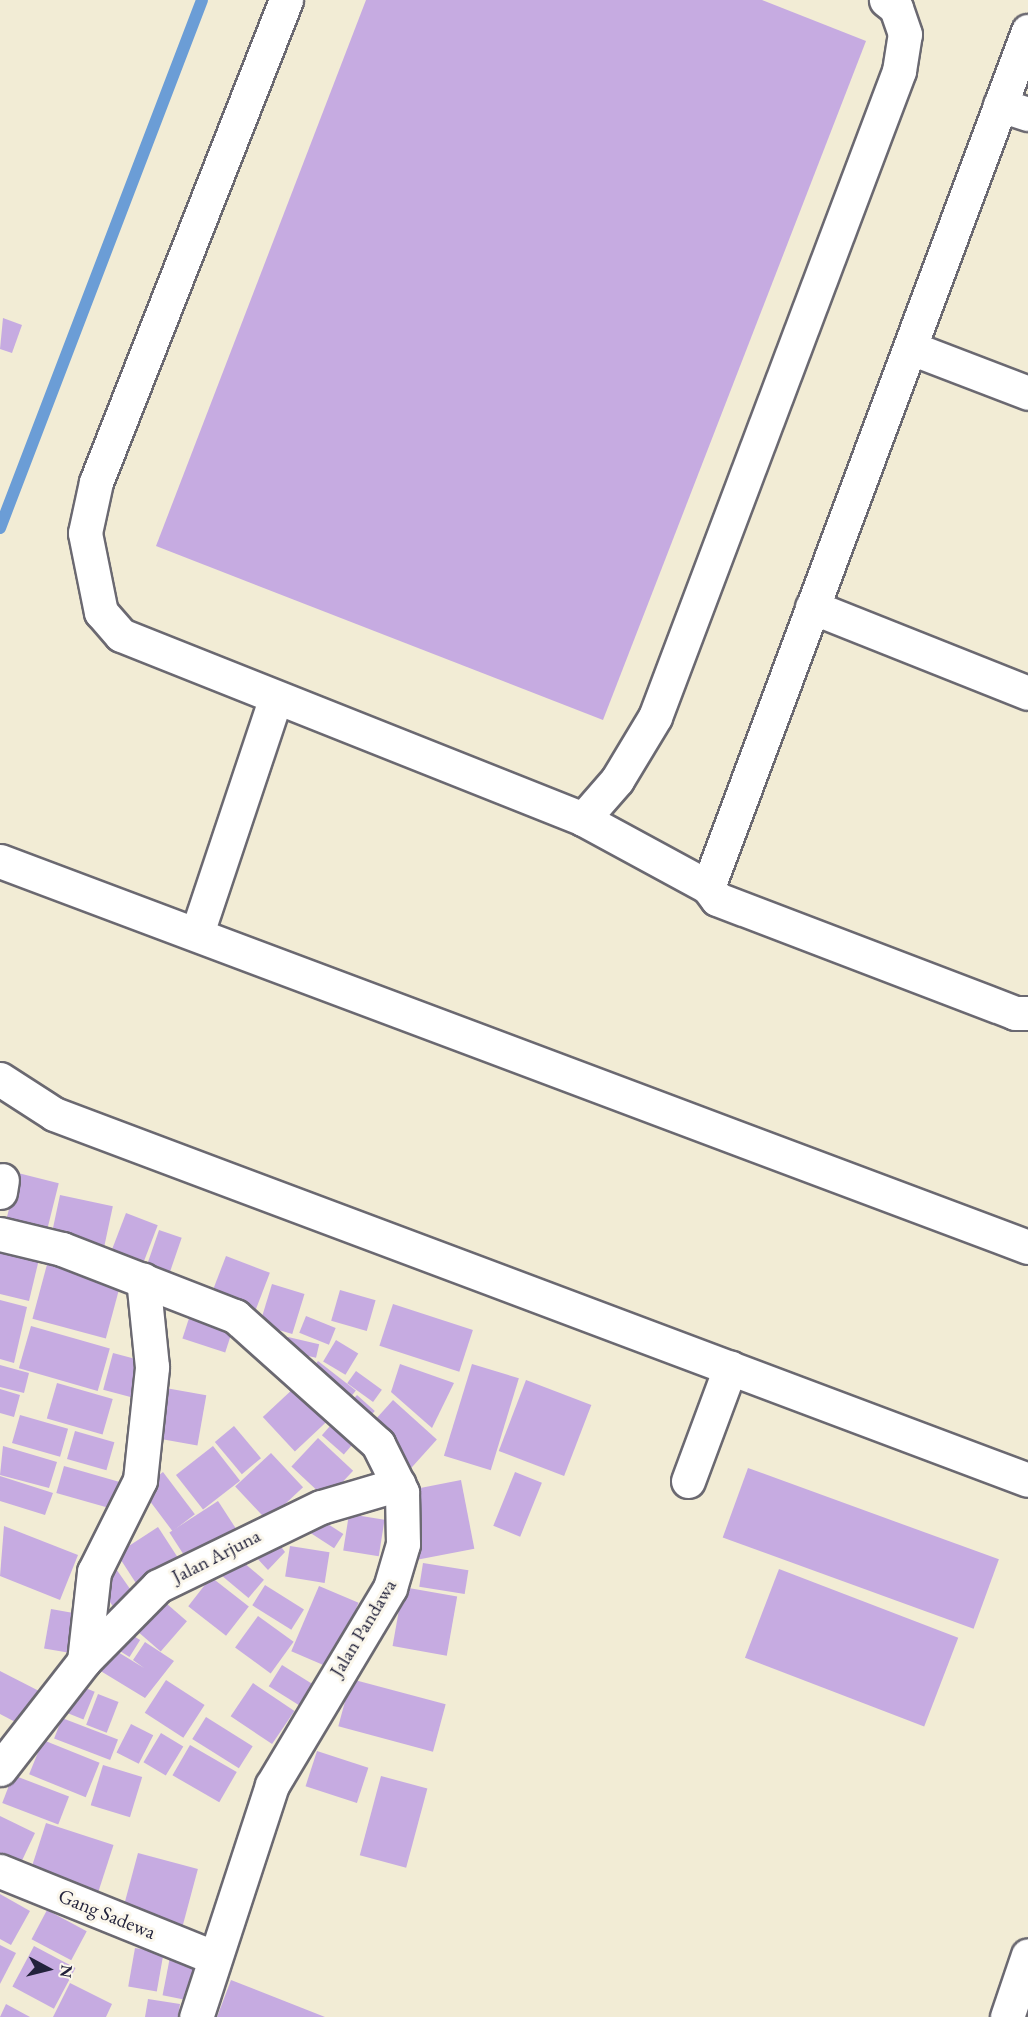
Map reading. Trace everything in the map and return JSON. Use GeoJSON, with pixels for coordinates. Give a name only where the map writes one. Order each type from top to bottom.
{"type":"FeatureCollection","features":[{"type":"Feature","properties":{"kind":"street"},"geometry":{"type":"LineString","coordinates":[[286,0],[96,482],[85,533],[101,612],[121,635],[275,700],[583,819],[708,887],[717,899],[1015,1013],[1028,1013]]}},
{"type":"Feature","properties":{"kind":"street"},"geometry":{"type":"LineString","coordinates":[[583,819],[617,780],[655,717],[899,71],[905,34],[896,8],[886,0]]}},
{"type":"Feature","properties":{"kind":"street"},"geometry":{"type":"LineString","coordinates":[[708,887],[911,348],[1014,110],[1028,31]]}},
{"type":"Feature","properties":{"kind":"street"},"geometry":{"type":"LineString","coordinates":[[911,348],[1028,393]]}},
{"type":"Feature","properties":{"kind":"street"},"geometry":{"type":"LineString","coordinates":[[812,607],[1028,693]]}},
{"type":"Feature","properties":{"kind":"street"},"geometry":{"type":"LineString","coordinates":[[197,933],[275,700]]}},
{"type":"Feature","properties":{"kind":"street"},"geometry":{"type":"LineString","coordinates":[[0,861],[1028,1246]]}},
{"type":"Feature","properties":{"kind":"street"},"geometry":{"type":"LineString","coordinates":[[0,1079],[54,1114],[1028,1480]]}},
{"type":"Feature","properties":{"kind":"street","name":"Jalan Pandawa"},"geometry":{"type":"LineString","coordinates":[[0,1233],[143,1279],[253,1328],[378,1444],[399,1484],[403,1544],[390,1588],[272,1785],[213,1957],[196,2017]]}},
{"type":"Feature","properties":{"kind":"street"},"geometry":{"type":"LineString","coordinates":[[84,1661],[94,1572],[120,1529],[142,1468],[152,1367],[143,1279]]}},
{"type":"Feature","properties":{"kind":"street"},"geometry":{"type":"LineString","coordinates":[[688,1481],[730,1368]]}},
{"type":"Feature","properties":{"kind":"street","name":"Jalan Arjuna"},"geometry":{"type":"LineString","coordinates":[[0,1768],[84,1661],[158,1586],[187,1568],[321,1507],[399,1484]]}},
{"type":"Feature","properties":{"kind":"street","name":"Gang Sadewa"},"geometry":{"type":"LineString","coordinates":[[0,1871],[213,1957]]}},
{"type":"Feature","properties":{"kind":"street"},"geometry":{"type":"LineString","coordinates":[[1007,2017],[1028,1955]]}},
{"type":"Feature","properties":{"kind":"building"},"geometry":{"type":"Polygon","coordinates":[[[366,0],[762,0],[866,41],[603,720],[156,546],[366,0]]]}},
{"type":"Feature","properties":{"kind":"building"},"geometry":{"type":"Polygon","coordinates":[[[3,318],[22,325],[12,353],[0,349],[3,318]]]}},
{"type":"Feature","properties":{"kind":"building"},"geometry":{"type":"Polygon","coordinates":[[[18,1173],[59,1183],[47,1232],[6,1222],[18,1173]]]}},
{"type":"Feature","properties":{"kind":"building"},"geometry":{"type":"Polygon","coordinates":[[[60,1195],[113,1206],[103,1252],[50,1241],[60,1195]]]}},
{"type":"Feature","properties":{"kind":"building"},"geometry":{"type":"Polygon","coordinates":[[[126,1213],[158,1225],[140,1271],[108,1259],[126,1213]]]}},
{"type":"Feature","properties":{"kind":"building"},"geometry":{"type":"Polygon","coordinates":[[[159,1230],[182,1238],[169,1275],[146,1267],[159,1230]]]}},
{"type":"Feature","properties":{"kind":"building"},"geometry":{"type":"Polygon","coordinates":[[[0,1245],[40,1255],[29,1301],[0,1294],[0,1245]]]}},
{"type":"Feature","properties":{"kind":"building"},"geometry":{"type":"Polygon","coordinates":[[[226,1256],[270,1273],[253,1318],[209,1301],[226,1256]]]}},
{"type":"Feature","properties":{"kind":"building"},"geometry":{"type":"Polygon","coordinates":[[[49,1257],[122,1277],[106,1338],[32,1319],[49,1257]]]}},
{"type":"Feature","properties":{"kind":"building"},"geometry":{"type":"Polygon","coordinates":[[[272,1284],[305,1294],[292,1334],[260,1324],[272,1284]]]}},
{"type":"Feature","properties":{"kind":"building"},"geometry":{"type":"Polygon","coordinates":[[[340,1290],[376,1300],[367,1331],[331,1321],[340,1290]]]}},
{"type":"Feature","properties":{"kind":"building"},"geometry":{"type":"Polygon","coordinates":[[[0,1300],[27,1307],[14,1363],[0,1359],[0,1300]]]}},
{"type":"Feature","properties":{"kind":"building"},"geometry":{"type":"Polygon","coordinates":[[[393,1304],[473,1330],[459,1372],[379,1346],[393,1304]]]}},
{"type":"Feature","properties":{"kind":"building"},"geometry":{"type":"Polygon","coordinates":[[[192,1309],[235,1323],[225,1352],[182,1338],[192,1309]]]}},
{"type":"Feature","properties":{"kind":"building"},"geometry":{"type":"Polygon","coordinates":[[[306,1316],[336,1328],[329,1345],[299,1333],[306,1316]]]}},
{"type":"Feature","properties":{"kind":"building"},"geometry":{"type":"Polygon","coordinates":[[[31,1326],[110,1349],[98,1391],[19,1368],[31,1326]]]}},
{"type":"Feature","properties":{"kind":"building"},"geometry":{"type":"Polygon","coordinates":[[[288,1337],[319,1344],[316,1358],[285,1351],[288,1337]]]}},
{"type":"Feature","properties":{"kind":"building"},"geometry":{"type":"Polygon","coordinates":[[[336,1340],[358,1353],[345,1375],[323,1361],[336,1340]]]}},
{"type":"Feature","properties":{"kind":"building"},"geometry":{"type":"Polygon","coordinates":[[[113,1353],[150,1363],[140,1400],[103,1390],[113,1353]]]}},
{"type":"Feature","properties":{"kind":"building"},"geometry":{"type":"Polygon","coordinates":[[[318,1361],[356,1391],[345,1404],[308,1374],[318,1361]]]}},
{"type":"Feature","properties":{"kind":"building"},"geometry":{"type":"Polygon","coordinates":[[[400,1364],[454,1383],[432,1428],[391,1392],[400,1364]]]}},
{"type":"Feature","properties":{"kind":"building"},"geometry":{"type":"Polygon","coordinates":[[[472,1364],[519,1378],[491,1470],[444,1456],[472,1364]]]}},
{"type":"Feature","properties":{"kind":"building"},"geometry":{"type":"Polygon","coordinates":[[[0,1365],[29,1373],[24,1393],[0,1387],[0,1365]]]}},
{"type":"Feature","properties":{"kind":"building"},"geometry":{"type":"Polygon","coordinates":[[[356,1371],[382,1390],[373,1402],[347,1383],[356,1371]]]}},
{"type":"Feature","properties":{"kind":"building"},"geometry":{"type":"Polygon","coordinates":[[[526,1380],[591,1405],[564,1476],[499,1451],[526,1380]]]}},
{"type":"Feature","properties":{"kind":"building"},"geometry":{"type":"Polygon","coordinates":[[[57,1383],[113,1399],[103,1435],[47,1419],[57,1383]]]}},
{"type":"Feature","properties":{"kind":"building"},"geometry":{"type":"Polygon","coordinates":[[[160,1387],[206,1395],[197,1445],[151,1437],[160,1387]]]}},
{"type":"Feature","properties":{"kind":"building"},"geometry":{"type":"Polygon","coordinates":[[[295,1387],[327,1421],[295,1451],[263,1417],[295,1387]]]}},
{"type":"Feature","properties":{"kind":"building"},"geometry":{"type":"Polygon","coordinates":[[[0,1389],[20,1395],[14,1417],[0,1413],[0,1389]]]}},
{"type":"Feature","properties":{"kind":"building"},"geometry":{"type":"Polygon","coordinates":[[[357,1395],[375,1411],[363,1424],[345,1408],[357,1395]]]}},
{"type":"Feature","properties":{"kind":"building"},"geometry":{"type":"Polygon","coordinates":[[[393,1400],[437,1439],[411,1468],[368,1428],[393,1400]]]}},
{"type":"Feature","properties":{"kind":"building"},"geometry":{"type":"Polygon","coordinates":[[[20,1415],[68,1429],[60,1457],[12,1443],[20,1415]]]}},
{"type":"Feature","properties":{"kind":"building"},"geometry":{"type":"Polygon","coordinates":[[[337,1418],[359,1437],[344,1454],[322,1435],[337,1418]]]}},
{"type":"Feature","properties":{"kind":"building"},"geometry":{"type":"Polygon","coordinates":[[[234,1426],[261,1458],[242,1474],[215,1442],[234,1426]]]}},
{"type":"Feature","properties":{"kind":"building"},"geometry":{"type":"Polygon","coordinates":[[[75,1431],[114,1442],[106,1470],[67,1459],[75,1431]]]}},
{"type":"Feature","properties":{"kind":"building"},"geometry":{"type":"Polygon","coordinates":[[[318,1438],[353,1471],[327,1499],[291,1467],[318,1438]]]}},
{"type":"Feature","properties":{"kind":"building"},"geometry":{"type":"Polygon","coordinates":[[[3,1446],[57,1462],[49,1488],[0,1475],[3,1446]]]}},
{"type":"Feature","properties":{"kind":"building"},"geometry":{"type":"Polygon","coordinates":[[[213,1446],[240,1481],[203,1510],[176,1475],[213,1446]]]}},
{"type":"Feature","properties":{"kind":"building"},"geometry":{"type":"Polygon","coordinates":[[[271,1453],[303,1487],[267,1521],[235,1486],[271,1453]]]}},
{"type":"Feature","properties":{"kind":"building"},"geometry":{"type":"Polygon","coordinates":[[[64,1466],[127,1484],[120,1511],[56,1493],[64,1466]]]}},
{"type":"Feature","properties":{"kind":"building"},"geometry":{"type":"Polygon","coordinates":[[[748,1468],[999,1559],[974,1629],[723,1538],[748,1468]]]}},
{"type":"Feature","properties":{"kind":"building"},"geometry":{"type":"Polygon","coordinates":[[[163,1472],[195,1514],[173,1531],[141,1489],[163,1472]]]}},
{"type":"Feature","properties":{"kind":"building"},"geometry":{"type":"Polygon","coordinates":[[[515,1472],[542,1483],[520,1537],[493,1526],[515,1472]]]}},
{"type":"Feature","properties":{"kind":"building"},"geometry":{"type":"Polygon","coordinates":[[[0,1476],[53,1493],[45,1515],[0,1501],[0,1476]]]}},
{"type":"Feature","properties":{"kind":"building"},"geometry":{"type":"Polygon","coordinates":[[[461,1480],[474,1549],[418,1560],[405,1491],[461,1480]]]}},
{"type":"Feature","properties":{"kind":"building"},"geometry":{"type":"Polygon","coordinates":[[[218,1501],[237,1530],[188,1562],[169,1533],[218,1501]]]}},
{"type":"Feature","properties":{"kind":"building"},"geometry":{"type":"Polygon","coordinates":[[[349,1514],[385,1520],[379,1556],[343,1551],[349,1514]]]}},
{"type":"Feature","properties":{"kind":"building"},"geometry":{"type":"Polygon","coordinates":[[[314,1515],[343,1534],[334,1548],[305,1529],[314,1515]]]}},
{"type":"Feature","properties":{"kind":"building"},"geometry":{"type":"Polygon","coordinates":[[[4,1526],[78,1555],[60,1600],[0,1576],[4,1526]]]}},
{"type":"Feature","properties":{"kind":"building"},"geometry":{"type":"Polygon","coordinates":[[[158,1527],[181,1562],[140,1589],[117,1554],[158,1527]]]}},
{"type":"Feature","properties":{"kind":"building"},"geometry":{"type":"Polygon","coordinates":[[[273,1536],[285,1552],[268,1570],[253,1554],[273,1536]]]}},
{"type":"Feature","properties":{"kind":"building"},"geometry":{"type":"Polygon","coordinates":[[[290,1546],[330,1552],[325,1583],[285,1577],[290,1546]]]}},
{"type":"Feature","properties":{"kind":"building"},"geometry":{"type":"Polygon","coordinates":[[[231,1552],[264,1580],[249,1598],[216,1570],[231,1552]]]}},
{"type":"Feature","properties":{"kind":"building"},"geometry":{"type":"Polygon","coordinates":[[[423,1563],[468,1570],[465,1594],[419,1587],[423,1563]]]}},
{"type":"Feature","properties":{"kind":"building"},"geometry":{"type":"Polygon","coordinates":[[[114,1566],[133,1593],[113,1607],[94,1580],[114,1566]]]}},
{"type":"Feature","properties":{"kind":"building"},"geometry":{"type":"Polygon","coordinates":[[[779,1569],[958,1638],[924,1726],[745,1658],[779,1569]]]}},
{"type":"Feature","properties":{"kind":"building"},"geometry":{"type":"Polygon","coordinates":[[[211,1577],[249,1607],[226,1636],[188,1606],[211,1577]]]}},
{"type":"Feature","properties":{"kind":"building"},"geometry":{"type":"Polygon","coordinates":[[[265,1585],[304,1609],[291,1630],[252,1605],[265,1585]]]}},
{"type":"Feature","properties":{"kind":"building"},"geometry":{"type":"Polygon","coordinates":[[[319,1586],[359,1603],[331,1668],[291,1651],[319,1586]]]}},
{"type":"Feature","properties":{"kind":"building"},"geometry":{"type":"Polygon","coordinates":[[[403,1587],[457,1597],[447,1656],[393,1646],[403,1587]]]}},
{"type":"Feature","properties":{"kind":"building"},"geometry":{"type":"Polygon","coordinates":[[[159,1597],[187,1621],[161,1651],[133,1627],[159,1597]]]}},
{"type":"Feature","properties":{"kind":"building"},"geometry":{"type":"Polygon","coordinates":[[[51,1609],[78,1614],[71,1653],[44,1648],[51,1609]]]}},
{"type":"Feature","properties":{"kind":"building"},"geometry":{"type":"Polygon","coordinates":[[[258,1616],[294,1642],[271,1673],[235,1648],[258,1616]]]}},
{"type":"Feature","properties":{"kind":"building"},"geometry":{"type":"Polygon","coordinates":[[[124,1630],[140,1640],[130,1657],[113,1647],[124,1630]]]}},
{"type":"Feature","properties":{"kind":"building"},"geometry":{"type":"Polygon","coordinates":[[[145,1642],[174,1661],[145,1698],[99,1670],[113,1649],[144,1668],[133,1660],[145,1642]]]}},
{"type":"Feature","properties":{"kind":"building"},"geometry":{"type":"Polygon","coordinates":[[[282,1665],[316,1686],[303,1707],[269,1686],[282,1665]]]}},
{"type":"Feature","properties":{"kind":"building"},"geometry":{"type":"Polygon","coordinates":[[[0,1671],[41,1692],[23,1726],[0,1714],[0,1671]]]}},
{"type":"Feature","properties":{"kind":"building"},"geometry":{"type":"Polygon","coordinates":[[[351,1679],[446,1704],[433,1752],[338,1726],[351,1679]]]}},
{"type":"Feature","properties":{"kind":"building"},"geometry":{"type":"Polygon","coordinates":[[[166,1680],[205,1705],[183,1738],[145,1713],[166,1680]]]}},
{"type":"Feature","properties":{"kind":"building"},"geometry":{"type":"Polygon","coordinates":[[[253,1683],[294,1711],[272,1744],[231,1716],[253,1683]]]}},
{"type":"Feature","properties":{"kind":"building"},"geometry":{"type":"Polygon","coordinates":[[[78,1685],[95,1692],[83,1720],[67,1713],[78,1685]]]}},
{"type":"Feature","properties":{"kind":"building"},"geometry":{"type":"Polygon","coordinates":[[[98,1694],[119,1702],[107,1733],[86,1725],[98,1694]]]}},
{"type":"Feature","properties":{"kind":"building"},"geometry":{"type":"Polygon","coordinates":[[[206,1717],[253,1746],[239,1768],[192,1739],[206,1717]]]}},
{"type":"Feature","properties":{"kind":"building"},"geometry":{"type":"Polygon","coordinates":[[[62,1718],[118,1740],[110,1760],[54,1739],[62,1718]]]}},
{"type":"Feature","properties":{"kind":"building"},"geometry":{"type":"Polygon","coordinates":[[[131,1724],[153,1735],[139,1764],[116,1753],[131,1724]]]}},
{"type":"Feature","properties":{"kind":"building"},"geometry":{"type":"Polygon","coordinates":[[[161,1733],[183,1746],[166,1776],[143,1762],[161,1733]]]}},
{"type":"Feature","properties":{"kind":"building"},"geometry":{"type":"Polygon","coordinates":[[[43,1740],[100,1763],[86,1797],[29,1774],[43,1740]]]}},
{"type":"Feature","properties":{"kind":"building"},"geometry":{"type":"Polygon","coordinates":[[[190,1745],[237,1772],[219,1802],[172,1775],[190,1745]]]}},
{"type":"Feature","properties":{"kind":"building"},"geometry":{"type":"Polygon","coordinates":[[[317,1751],[368,1768],[357,1803],[306,1786],[317,1751]]]}},
{"type":"Feature","properties":{"kind":"building"},"geometry":{"type":"Polygon","coordinates":[[[103,1765],[142,1777],[130,1817],[91,1805],[103,1765]]]}},
{"type":"Feature","properties":{"kind":"building"},"geometry":{"type":"Polygon","coordinates":[[[13,1775],[69,1797],[58,1825],[2,1803],[13,1775]]]}},
{"type":"Feature","properties":{"kind":"building"},"geometry":{"type":"Polygon","coordinates":[[[381,1776],[427,1788],[406,1868],[360,1855],[381,1776]]]}},
{"type":"Feature","properties":{"kind":"building"},"geometry":{"type":"Polygon","coordinates":[[[0,1816],[35,1833],[18,1869],[0,1861],[0,1816]]]}},
{"type":"Feature","properties":{"kind":"building"},"geometry":{"type":"Polygon","coordinates":[[[46,1823],[114,1845],[96,1898],[29,1876],[46,1823]]]}},
{"type":"Feature","properties":{"kind":"building"},"geometry":{"type":"Polygon","coordinates":[[[138,1853],[198,1869],[182,1927],[122,1911],[138,1853]]]}},
{"type":"Feature","properties":{"kind":"building"},"geometry":{"type":"Polygon","coordinates":[[[0,1894],[30,1911],[11,1945],[0,1939],[0,1894]]]}},
{"type":"Feature","properties":{"kind":"building"},"geometry":{"type":"Polygon","coordinates":[[[47,1910],[87,1931],[71,1960],[32,1939],[47,1910]]]}},
{"type":"Feature","properties":{"kind":"building"},"geometry":{"type":"Polygon","coordinates":[[[0,1945],[16,1953],[0,1984],[0,1945]]]}},
{"type":"Feature","properties":{"kind":"building"},"geometry":{"type":"Polygon","coordinates":[[[34,1946],[75,1968],[54,2009],[12,1987],[34,1946]]]}},
{"type":"Feature","properties":{"kind":"building"},"geometry":{"type":"Polygon","coordinates":[[[135,1948],[164,1953],[157,1991],[128,1986],[135,1948]]]}},
{"type":"Feature","properties":{"kind":"building"},"geometry":{"type":"Polygon","coordinates":[[[170,1957],[201,1963],[194,2001],[163,1995],[170,1957]]]}},
{"type":"Feature","properties":{"kind":"building"},"geometry":{"type":"Polygon","coordinates":[[[231,1980],[325,2017],[217,2017],[231,1980]]]}},
{"type":"Feature","properties":{"kind":"building"},"geometry":{"type":"Polygon","coordinates":[[[70,1983],[112,2004],[106,2017],[53,2017],[70,1983]]]}},
{"type":"Feature","properties":{"kind":"building"},"geometry":{"type":"Polygon","coordinates":[[[148,1999],[180,2004],[178,2017],[145,2017],[148,1999]]]}},
{"type":"Feature","properties":{"kind":"building"},"geometry":{"type":"Polygon","coordinates":[[[6,2004],[30,2017],[0,2017],[6,2004]]]}},
{"type":"Feature","properties":{"kind":"waterway"},"geometry":{"type":"LineString","coordinates":[[0,528],[202,0]]}}]}
